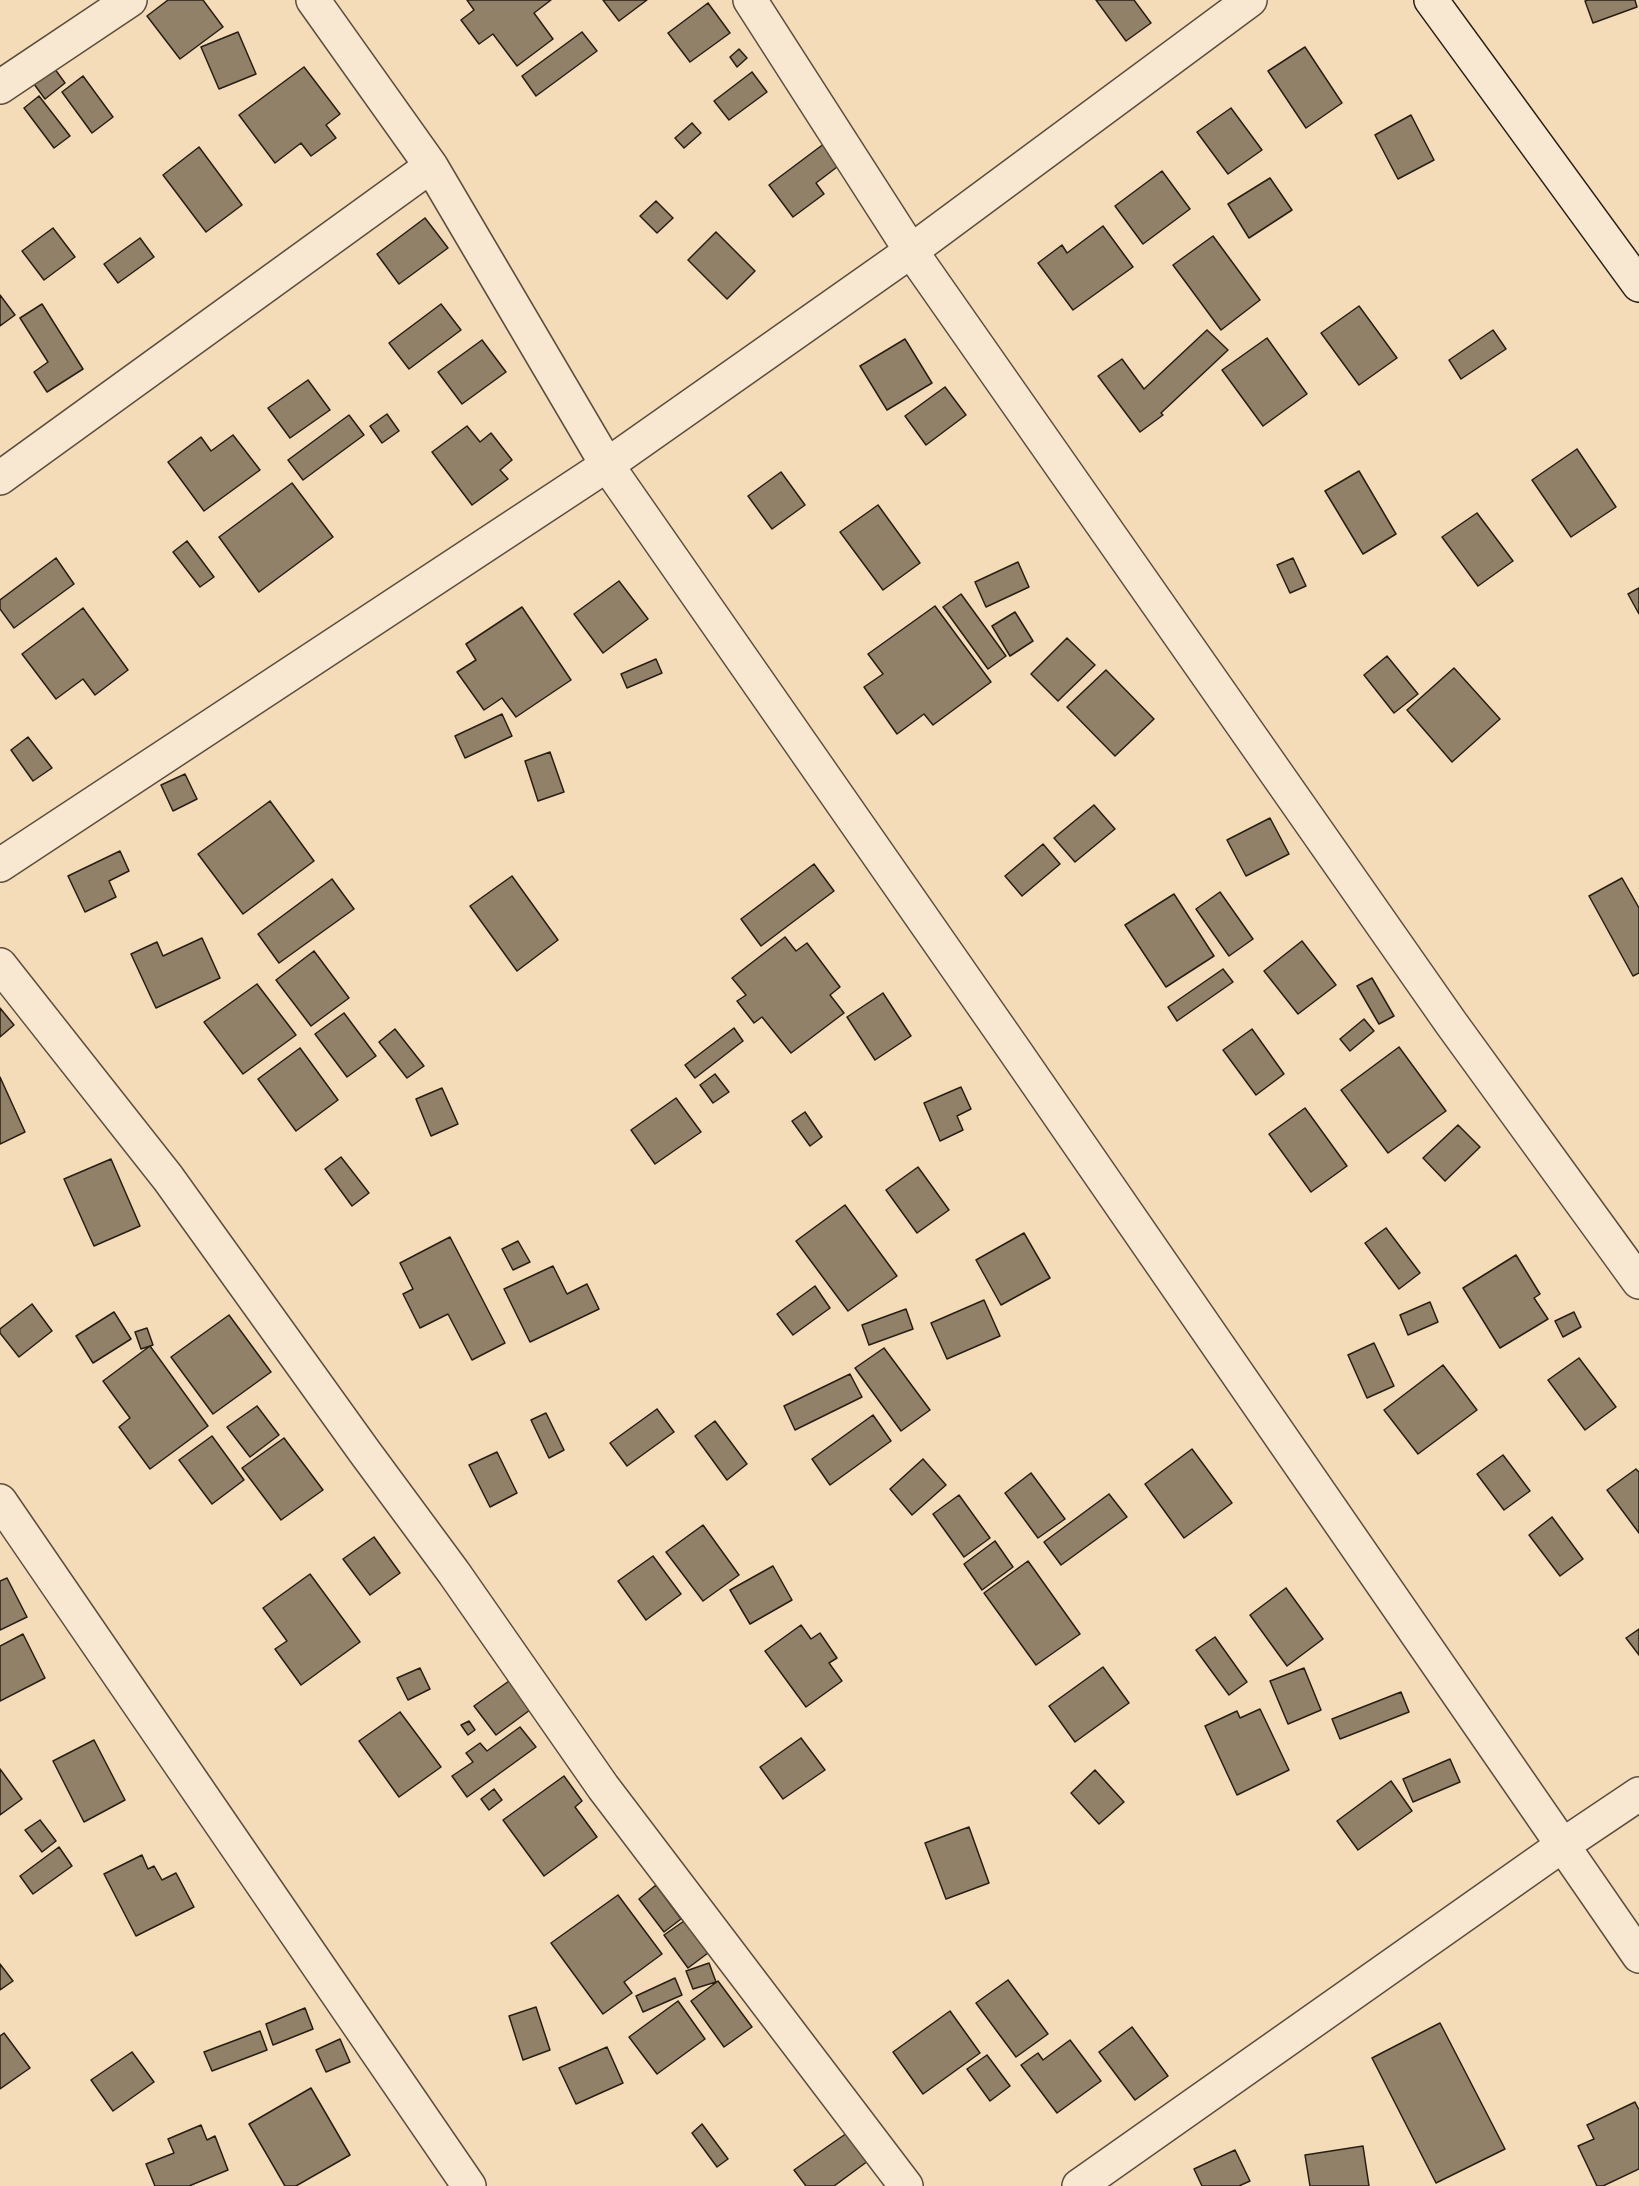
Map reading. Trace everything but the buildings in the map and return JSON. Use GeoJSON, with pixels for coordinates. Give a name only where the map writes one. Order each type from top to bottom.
{"type":"FeatureCollection","features":[{"type":"Feature","properties":{"kind":"street"},"geometry":{"type":"LineString","coordinates":[[0,87],[130,0]]}},
{"type":"Feature","properties":{"kind":"street"},"geometry":{"type":"LineString","coordinates":[[313,0],[431,166],[606,465],[1017,1054],[1639,1956]]}},
{"type":"Feature","properties":{"kind":"street"},"geometry":{"type":"LineString","coordinates":[[750,0],[912,251],[1451,1023],[1639,1282]]}},
{"type":"Feature","properties":{"kind":"street"},"geometry":{"type":"LineString","coordinates":[[0,865],[606,465],[912,251],[1250,0]]}},
{"type":"Feature","properties":{"kind":"street"},"geometry":{"type":"LineString","coordinates":[[1431,0],[1639,285]]}},
{"type":"Feature","properties":{"kind":"street"},"geometry":{"type":"LineString","coordinates":[[0,478],[431,166]]}},
{"type":"Feature","properties":{"kind":"street"},"geometry":{"type":"LineString","coordinates":[[0,965],[168,1178],[454,1573],[603,1787],[906,2186]]}},
{"type":"Feature","properties":{"kind":"street"},"geometry":{"type":"LineString","coordinates":[[1,1506],[469,2186]]}},
{"type":"Feature","properties":{"kind":"street"},"geometry":{"type":"LineString","coordinates":[[1079,2186],[1563,1845],[1639,1794]]}}]}
